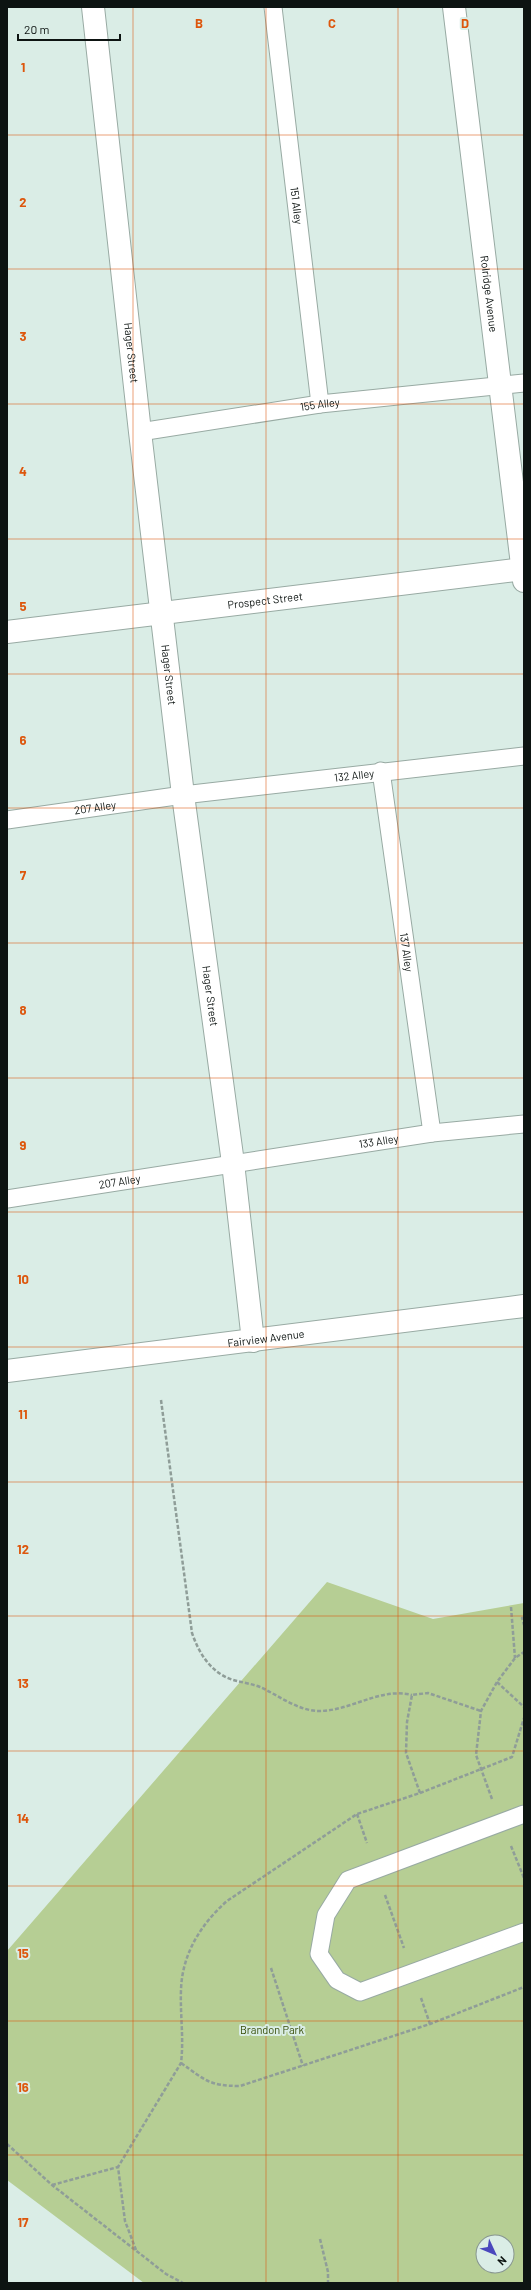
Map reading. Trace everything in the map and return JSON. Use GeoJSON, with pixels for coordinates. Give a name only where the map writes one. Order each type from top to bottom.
{"type":"FeatureCollection","features":[{"type":"Feature","properties":{"kind":"street","name":"Hager Street"},"geometry":{"type":"LineString","coordinates":[[93,7],[140,432],[184,795],[233,1163],[252,1342]]}},
{"type":"Feature","properties":{"kind":"street","name":"Rolridge Avenue"},"geometry":{"type":"LineString","coordinates":[[454,7],[502,386],[508,457],[524,573]]}},
{"type":"Feature","properties":{"kind":"street","name":"Prospect Street"},"geometry":{"type":"LineString","coordinates":[[7,632],[162,613],[524,573]]}},
{"type":"Feature","properties":{"kind":"street","name":"Fairview Avenue"},"geometry":{"type":"LineString","coordinates":[[7,1371],[252,1342],[524,1306]]}},
{"type":"Feature","properties":{"kind":"lane","name":"151 Alley"},"geometry":{"type":"LineString","coordinates":[[273,7],[320,404]]}},
{"type":"Feature","properties":{"kind":"lane","name":"155 Alley"},"geometry":{"type":"LineString","coordinates":[[140,432],[320,404],[524,383]]}},
{"type":"Feature","properties":{"kind":"lane","name":"132 Alley"},"geometry":{"type":"LineString","coordinates":[[184,795],[381,771],[524,756]]}},
{"type":"Feature","properties":{"kind":"lane","name":"137 Alley"},"geometry":{"type":"LineString","coordinates":[[381,771],[432,1132]]}},
{"type":"Feature","properties":{"kind":"lane","name":"207 Alley"},"geometry":{"type":"LineString","coordinates":[[7,820],[184,795]]}},
{"type":"Feature","properties":{"kind":"lane","name":"133 Alley"},"geometry":{"type":"LineString","coordinates":[[233,1163],[432,1132],[524,1124]]}},
{"type":"Feature","properties":{"kind":"lane","name":"207 Alley"},"geometry":{"type":"LineString","coordinates":[[7,1199],[233,1163]]}},
{"type":"Feature","properties":{"kind":"lane"},"geometry":{"type":"LineString","coordinates":[[524,1814],[348,1880],[326,1915],[320,1954],[337,1980],[360,1992],[524,1932]]}},
{"type":"Feature","properties":{"kind":"path"},"geometry":{"type":"LineString","coordinates":[[160,1400],[192,1633],[198,1650],[208,1664],[222,1675],[258,1686],[303,1708],[318,1711],[334,1710],[400,1692],[412,1695],[428,1693],[481,1710]]}},
{"type":"Feature","properties":{"kind":"path"},"geometry":{"type":"LineString","coordinates":[[511,1607],[515,1658]]}},
{"type":"Feature","properties":{"kind":"path"},"geometry":{"type":"LineString","coordinates":[[524,1618],[522,1618],[524,1625]]}},
{"type":"Feature","properties":{"kind":"path"},"geometry":{"type":"LineString","coordinates":[[494,1805],[480,1771],[476,1755],[481,1710],[497,1682],[515,1658],[524,1652]]}},
{"type":"Feature","properties":{"kind":"path"},"geometry":{"type":"LineString","coordinates":[[497,1682],[524,1707]]}},
{"type":"Feature","properties":{"kind":"path"},"geometry":{"type":"LineString","coordinates":[[412,1695],[407,1722],[406,1753],[420,1793]]}},
{"type":"Feature","properties":{"kind":"path"},"geometry":{"type":"LineString","coordinates":[[136,2250],[125,2221],[118,2167],[181,2063],[183,2045],[181,1990],[185,1963],[197,1934],[212,1914],[227,1901],[357,1814],[480,1771],[512,1757],[524,1718]]}},
{"type":"Feature","properties":{"kind":"path"},"geometry":{"type":"LineString","coordinates":[[357,1814],[367,1843]]}},
{"type":"Feature","properties":{"kind":"path"},"geometry":{"type":"LineString","coordinates":[[509,1842],[524,1878]]}},
{"type":"Feature","properties":{"kind":"path"},"geometry":{"type":"LineString","coordinates":[[383,1890],[405,1951]]}},
{"type":"Feature","properties":{"kind":"path"},"geometry":{"type":"LineString","coordinates":[[271,1968],[303,2066]]}},
{"type":"Feature","properties":{"kind":"path"},"geometry":{"type":"LineString","coordinates":[[181,2063],[206,2080],[220,2086],[240,2086],[430,2024],[524,1987]]}},
{"type":"Feature","properties":{"kind":"path"},"geometry":{"type":"LineString","coordinates":[[420,1995],[430,2024]]}},
{"type":"Feature","properties":{"kind":"path"},"geometry":{"type":"LineString","coordinates":[[7,2144],[52,2186],[166,2274],[183,2283]]}},
{"type":"Feature","properties":{"kind":"path"},"geometry":{"type":"LineString","coordinates":[[52,2186],[118,2167]]}},
{"type":"Feature","properties":{"kind":"path"},"geometry":{"type":"LineString","coordinates":[[320,2239],[328,2272],[328,2283]]}},
{"type":"Feature","properties":{"kind":"green space","name":"Brandon Park"},"geometry":{"type":"Polygon","coordinates":[[[327,1582],[433,1619],[524,1603],[524,2283],[144,2283],[7,2180],[7,1951],[327,1582]]]}}]}
